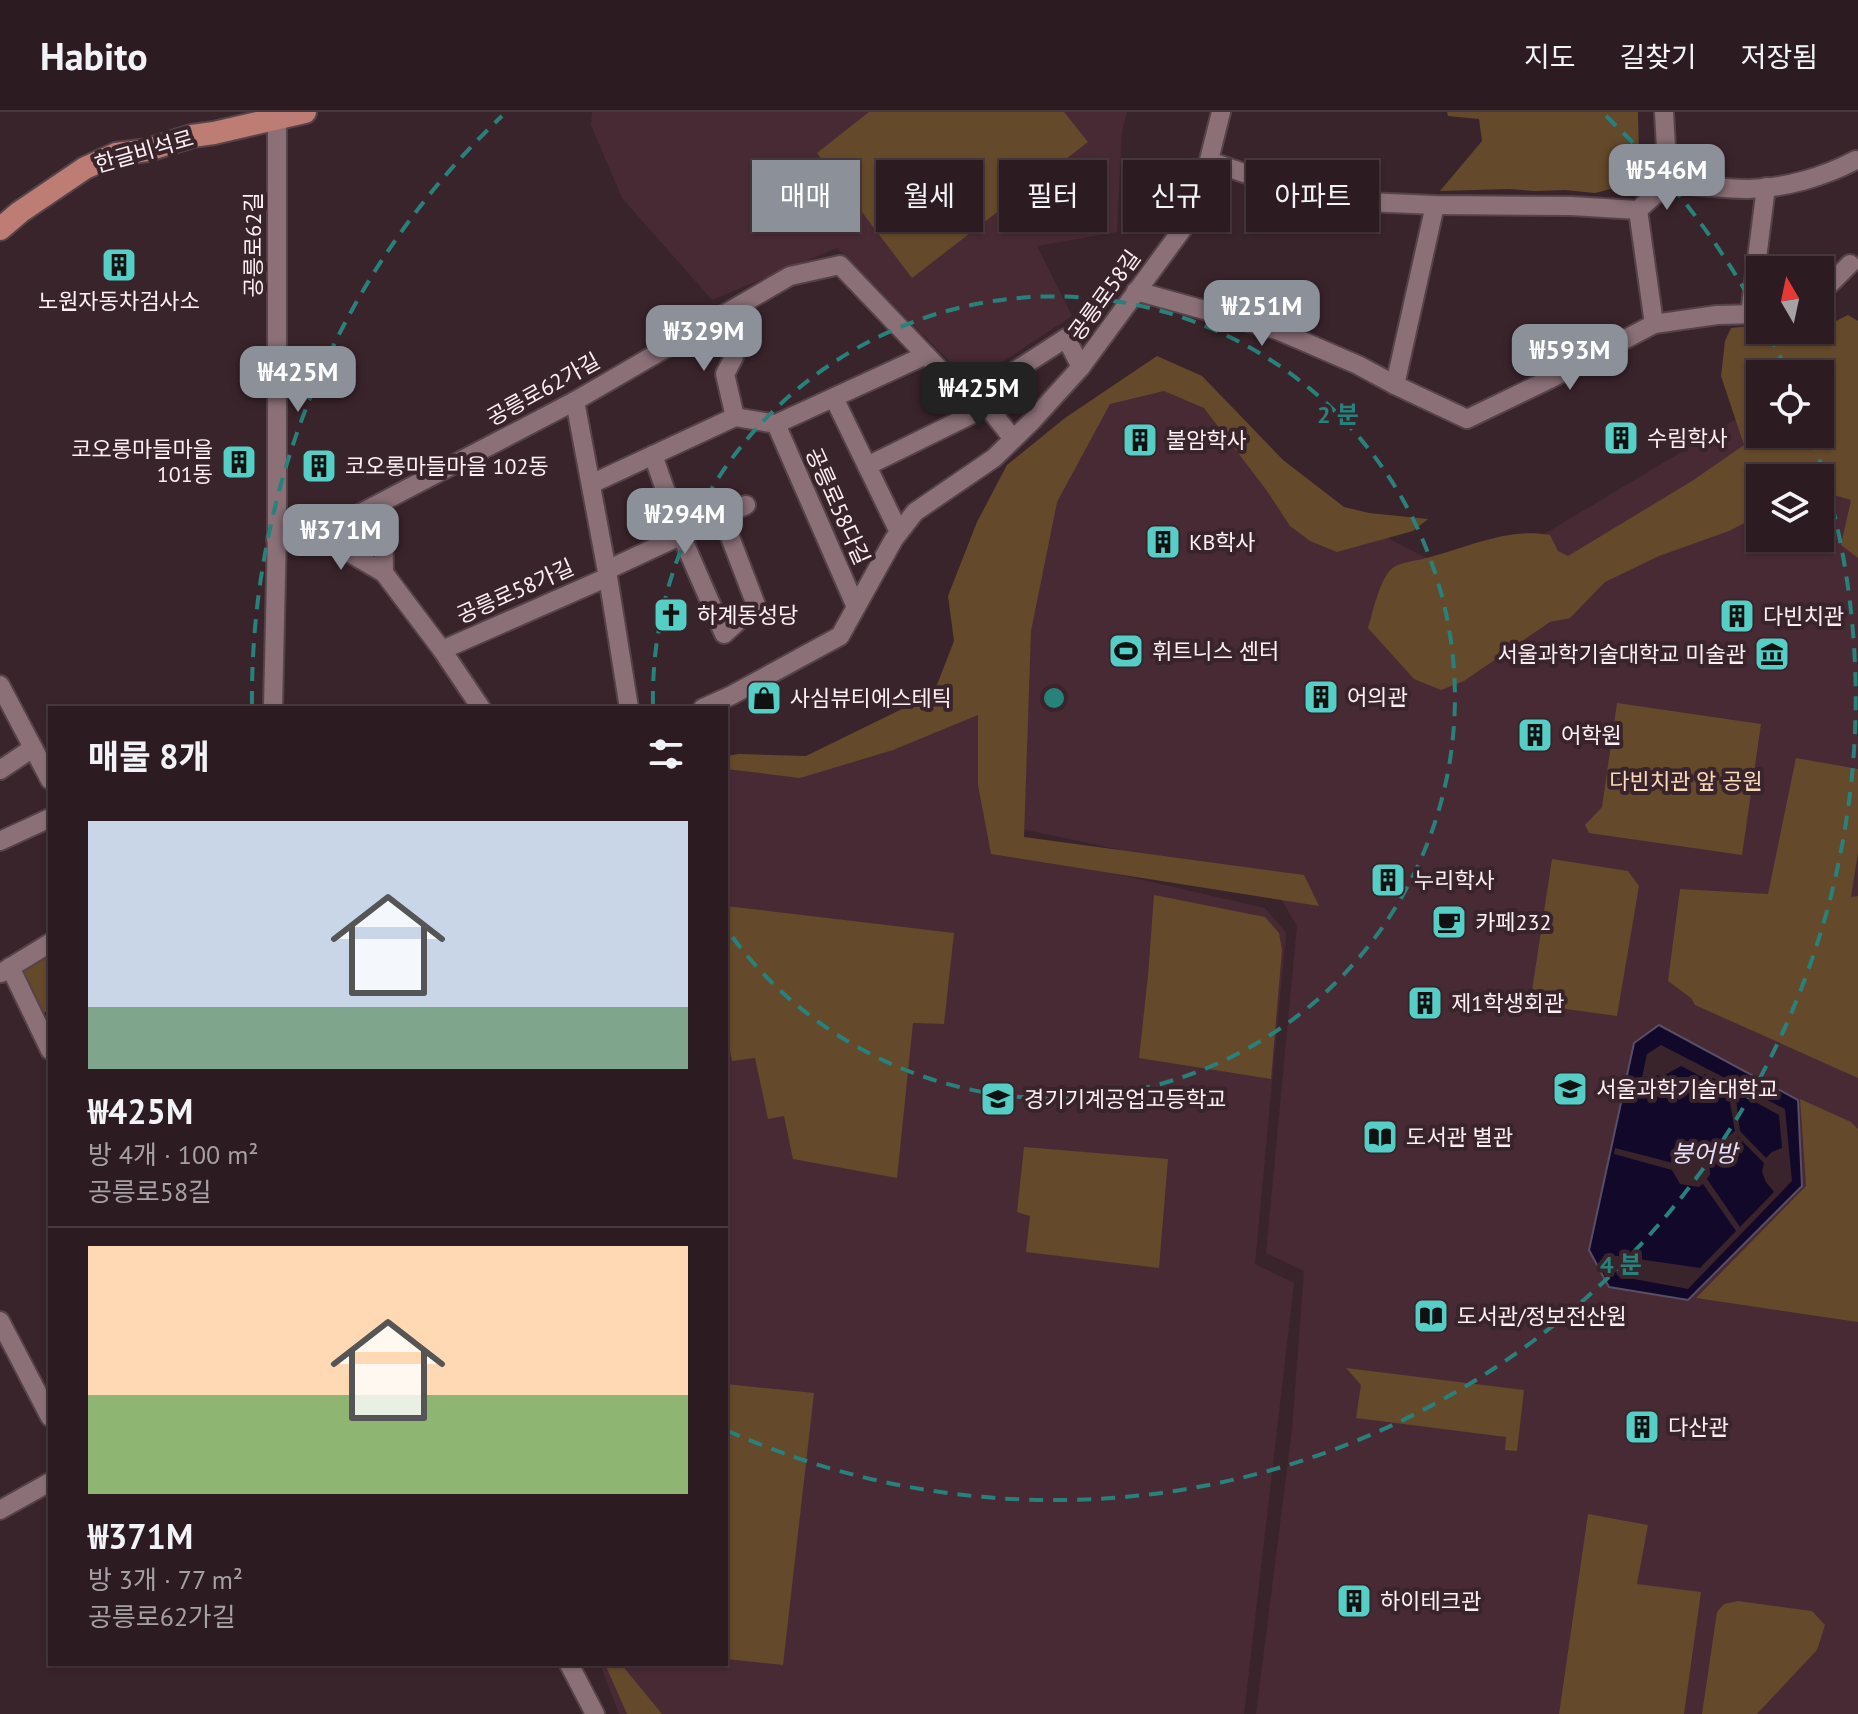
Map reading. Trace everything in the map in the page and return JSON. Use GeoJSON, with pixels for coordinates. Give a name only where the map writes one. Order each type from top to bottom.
{"type":"FeatureCollection","features":[{"type":"Feature","properties":{"kind":"main road","name":"한글비석로"},"geometry":{"type":"LineString","coordinates":[[0,229],[85,168],[116,154],[148,150],[192,136],[305,112]]}},
{"type":"Feature","properties":{"kind":"street","name":"공릉로58길"},"geometry":{"type":"LineString","coordinates":[[1209,160],[1221,112]]}},
{"type":"Feature","properties":{"kind":"street"},"geometry":{"type":"LineString","coordinates":[[1664,112],[1668,183]]}},
{"type":"Feature","properties":{"kind":"street","name":"공릉로62길"},"geometry":{"type":"LineString","coordinates":[[273,706],[277,118]]}},
{"type":"Feature","properties":{"kind":"street"},"geometry":{"type":"LineString","coordinates":[[1230,168],[1288,188],[1342,201],[1638,210],[1668,183],[1750,189],[1806,181],[1856,160]]}},
{"type":"Feature","properties":{"kind":"street"},"geometry":{"type":"LineString","coordinates":[[1760,256],[1766,187]]}},
{"type":"Feature","properties":{"kind":"street"},"geometry":{"type":"LineString","coordinates":[[1395,385],[1435,205]]}},
{"type":"Feature","properties":{"kind":"street"},"geometry":{"type":"LineString","coordinates":[[1638,210],[1654,324]]}},
{"type":"Feature","properties":{"kind":"street","name":"공릉로58길"},"geometry":{"type":"LineString","coordinates":[[707,706],[840,636],[899,532],[915,512],[994,458],[1032,421],[1081,367],[1180,232]]}},
{"type":"Feature","properties":{"kind":"street"},"geometry":{"type":"LineString","coordinates":[[1834,280],[1850,264]]}},
{"type":"Feature","properties":{"kind":"street","name":"공릉로62가길"},"geometry":{"type":"LineString","coordinates":[[276,539],[319,535],[575,401],[790,276],[840,265],[944,374],[982,401],[1013,439]]}},
{"type":"Feature","properties":{"kind":"street"},"geometry":{"type":"LineString","coordinates":[[1136,291],[1277,330],[1358,365],[1467,419],[1654,324],[1746,314]]}},
{"type":"Feature","properties":{"kind":"street"},"geometry":{"type":"LineString","coordinates":[[718,318],[734,357],[725,374],[735,417]]}},
{"type":"Feature","properties":{"kind":"street"},"geometry":{"type":"LineString","coordinates":[[867,466],[982,401],[1066,338],[1081,367]]}},
{"type":"Feature","properties":{"kind":"street"},"geometry":{"type":"LineString","coordinates":[[591,484],[735,417],[776,424],[926,355]]}},
{"type":"Feature","properties":{"kind":"street"},"geometry":{"type":"LineString","coordinates":[[834,398],[899,532]]}},
{"type":"Feature","properties":{"kind":"street"},"geometry":{"type":"LineString","coordinates":[[575,401],[629,706]]}},
{"type":"Feature","properties":{"kind":"street","name":"공릉로58다길"},"geometry":{"type":"LineString","coordinates":[[776,424],[856,607]]}},
{"type":"Feature","properties":{"kind":"street"},"geometry":{"type":"LineString","coordinates":[[653,455],[681,535],[724,634],[756,605],[722,516]]}},
{"type":"Feature","properties":{"kind":"street"},"geometry":{"type":"LineString","coordinates":[[383,502],[384,573]]}},
{"type":"Feature","properties":{"kind":"street","name":"공릉로58가길"},"geometry":{"type":"LineString","coordinates":[[442,650],[607,574],[746,505]]}},
{"type":"Feature","properties":{"kind":"street"},"geometry":{"type":"LineString","coordinates":[[319,535],[384,573]]}},
{"type":"Feature","properties":{"kind":"street","name":"공릉로58가길"},"geometry":{"type":"LineString","coordinates":[[384,573],[480,706]]}},
{"type":"Feature","properties":{"kind":"street"},"geometry":{"type":"LineString","coordinates":[[0,685],[48,776]]}},
{"type":"Feature","properties":{"kind":"street"},"geometry":{"type":"LineString","coordinates":[[0,770],[33,748]]}},
{"type":"Feature","properties":{"kind":"street"},"geometry":{"type":"LineString","coordinates":[[0,841],[48,819]]}},
{"type":"Feature","properties":{"kind":"street"},"geometry":{"type":"LineString","coordinates":[[48,944],[5,971],[48,1046]]}},
{"type":"Feature","properties":{"kind":"street"},"geometry":{"type":"LineString","coordinates":[[0,1321],[48,1413]]}},
{"type":"Feature","properties":{"kind":"street"},"geometry":{"type":"LineString","coordinates":[[0,1510],[48,1483]]}},
{"type":"Feature","properties":{"kind":"street"},"geometry":{"type":"LineString","coordinates":[[570,1666],[595,1714]]}},
{"type":"Feature","properties":{"kind":"shaded area"},"geometry":{"type":"Polygon","coordinates":[[[592,112],[1127,112],[1122,131],[1117,232],[1037,246],[1072,316],[995,367],[955,367],[837,248],[712,300],[622,198],[591,125],[592,112]]]}},
{"type":"Feature","properties":{"kind":"shaded area","name":"서울과학기술대학교"},"geometry":{"type":"Polygon","coordinates":[[[1858,358],[1858,1714],[1256,1714],[1292,1430],[1304,1271],[1266,1253],[1297,926],[1271,882],[1013,827],[1020,499],[1095,400],[1148,377],[1201,388],[1327,507],[1442,566],[1529,543],[1746,413],[1746,448],[1834,448],[1834,368],[1858,358]]]}},
{"type":"Feature","properties":{"kind":"shaded area","name":"경기기계공업고등학교"},"geometry":{"type":"Polygon","coordinates":[[[1009,674],[999,847],[1265,908],[1286,933],[1255,1264],[1294,1283],[1244,1714],[619,1714],[601,1666],[728,1666],[728,763],[810,765],[1009,674]]]}},
{"type":"Feature","properties":{"kind":"green space"},"geometry":{"type":"Polygon","coordinates":[[[869,112],[1064,112],[1088,142],[1065,160],[999,160],[999,211],[983,223],[983,160],[876,160],[876,231],[860,210],[860,160],[822,160],[817,153],[869,112]]]}},
{"type":"Feature","properties":{"kind":"green space"},"geometry":{"type":"Polygon","coordinates":[[[1447,112],[1638,112],[1639,160],[1633,177],[1626,185],[1595,193],[1509,189],[1440,191],[1482,141],[1479,119],[1448,116],[1447,112]]]}},
{"type":"Feature","properties":{"kind":"green space"},"geometry":{"type":"Polygon","coordinates":[[[877,232],[972,232],[912,278],[877,232]]]}},
{"type":"Feature","properties":{"kind":"green space"},"geometry":{"type":"Polygon","coordinates":[[[1848,315],[1858,321],[1858,558],[1841,545],[1851,500],[1834,495],[1834,464],[1746,464],[1746,522],[1659,556],[1605,582],[1570,618],[1550,622],[1464,681],[1441,690],[1414,679],[1368,628],[1381,586],[1389,572],[1397,565],[1489,539],[1519,534],[1550,535],[1558,551],[1568,556],[1692,481],[1744,445],[1721,376],[1725,341],[1731,328],[1746,326],[1746,344],[1834,344],[1834,322],[1848,315]]]}},
{"type":"Feature","properties":{"kind":"green space"},"geometry":{"type":"Polygon","coordinates":[[[1157,356],[1202,376],[1283,460],[1344,507],[1369,513],[1428,519],[1413,531],[1337,552],[1310,541],[1290,526],[1204,408],[1164,391],[1110,404],[1057,502],[1031,631],[1024,837],[1304,875],[1319,906],[991,854],[978,785],[978,715],[893,750],[800,778],[728,769],[728,756],[806,756],[935,690],[954,641],[948,596],[977,522],[1007,465],[1065,418],[1157,356]]]}},
{"type":"Feature","properties":{"kind":"green space","name":"다빈치관 앞 공원"},"geometry":{"type":"Polygon","coordinates":[[[1617,703],[1761,724],[1742,855],[1589,833],[1585,825],[1602,807],[1617,703]]]}},
{"type":"Feature","properties":{"kind":"green space"},"geometry":{"type":"Polygon","coordinates":[[[1796,758],[1858,769],[1858,852],[1851,897],[1858,896],[1858,1078],[1695,1005],[1691,998],[1668,981],[1680,889],[1768,894],[1796,758]]]}},
{"type":"Feature","properties":{"kind":"green space"},"geometry":{"type":"Polygon","coordinates":[[[1552,859],[1628,871],[1639,886],[1617,1016],[1530,1004],[1552,859]]]}},
{"type":"Feature","properties":{"kind":"green space"},"geometry":{"type":"Polygon","coordinates":[[[1154,895],[1265,917],[1279,933],[1282,950],[1271,1079],[1139,1058],[1154,895]]]}},
{"type":"Feature","properties":{"kind":"green space"},"geometry":{"type":"Polygon","coordinates":[[[728,906],[954,933],[944,1024],[913,1023],[897,1178],[793,1159],[784,1116],[768,1119],[755,1058],[732,1061],[728,1040],[728,906]]]}},
{"type":"Feature","properties":{"kind":"green space"},"geometry":{"type":"Polygon","coordinates":[[[48,953],[48,1011],[39,1015],[18,970],[48,953]]]}},
{"type":"Feature","properties":{"kind":"green space"},"geometry":{"type":"Polygon","coordinates":[[[1800,1099],[1851,1122],[1858,1129],[1858,1322],[1696,1298],[1806,1186],[1800,1099]]]}},
{"type":"Feature","properties":{"kind":"green space"},"geometry":{"type":"Polygon","coordinates":[[[1024,1147],[1168,1159],[1159,1268],[1026,1252],[1030,1216],[1017,1212],[1024,1147]]]}},
{"type":"Feature","properties":{"kind":"green space"},"geometry":{"type":"Polygon","coordinates":[[[1346,1368],[1524,1390],[1517,1451],[1505,1450],[1506,1437],[1356,1418],[1361,1385],[1346,1368]]]}},
{"type":"Feature","properties":{"kind":"green space"},"geometry":{"type":"Polygon","coordinates":[[[728,1384],[814,1393],[783,1665],[728,1659],[728,1384]]]}},
{"type":"Feature","properties":{"kind":"green space"},"geometry":{"type":"Polygon","coordinates":[[[1588,1514],[1648,1525],[1637,1584],[1701,1592],[1684,1714],[1559,1714],[1588,1514]]]}},
{"type":"Feature","properties":{"kind":"green space"},"geometry":{"type":"Polygon","coordinates":[[[1738,1601],[1812,1611],[1825,1625],[1817,1650],[1757,1714],[1702,1714],[1717,1612],[1724,1604],[1738,1601]]]}},
{"type":"Feature","properties":{"kind":"green space"},"geometry":{"type":"Polygon","coordinates":[[[606,1666],[623,1666],[662,1714],[627,1714],[606,1666]]]}},
{"type":"Feature","properties":{"kind":"water","name":"붕어방"},"geometry":{"type":"Polygon","coordinates":[[[1659,1025],[1798,1100],[1802,1186],[1688,1300],[1609,1287],[1589,1250],[1634,1043],[1659,1025]]]}},
{"type":"Feature","properties":{"kind":"pier"},"geometry":{"type":"Polygon","coordinates":[[[1661,1045],[1785,1109],[1792,1181],[1688,1289],[1618,1276],[1604,1254],[1700,1268],[1736,1231],[1703,1184],[1699,1187],[1680,1184],[1672,1170],[1614,1154],[1615,1148],[1673,1163],[1678,1153],[1694,1148],[1705,1155],[1735,1131],[1727,1086],[1681,1066],[1665,1075],[1642,1077],[1647,1054],[1661,1045]],[[1735,1091],[1740,1131],[1766,1158],[1782,1148],[1779,1115],[1735,1091]],[[1738,1137],[1709,1161],[1710,1174],[1707,1179],[1740,1227],[1774,1192],[1762,1172],[1764,1163],[1738,1137]]]}},
{"type":"Feature","properties":{"kind":"place","name":"노원자동차검사소"},"geometry":{"type":"Point","coordinates":[119,265]}},
{"type":"Feature","properties":{"kind":"place","name":"수림학사"},"geometry":{"type":"Point","coordinates":[1621,438]}},
{"type":"Feature","properties":{"kind":"place","name":"불암학사"},"geometry":{"type":"Point","coordinates":[1140,440]}},
{"type":"Feature","properties":{"kind":"place","name":"코오롱마들마을 101동"},"geometry":{"type":"Point","coordinates":[239,462]}},
{"type":"Feature","properties":{"kind":"place","name":"코오롱마들마을 102동"},"geometry":{"type":"Point","coordinates":[319,466]}},
{"type":"Feature","properties":{"kind":"place","name":"KB학사"},"geometry":{"type":"Point","coordinates":[1163,542]}},
{"type":"Feature","properties":{"kind":"place","name":"하계동성당"},"geometry":{"type":"Point","coordinates":[671,615]}},
{"type":"Feature","properties":{"kind":"place","name":"다빈치관"},"geometry":{"type":"Point","coordinates":[1737,616]}},
{"type":"Feature","properties":{"kind":"place","name":"휘트니스 센터"},"geometry":{"type":"Point","coordinates":[1126,651]}},
{"type":"Feature","properties":{"kind":"place","name":"서울과학기술대학교 미술관"},"geometry":{"type":"Point","coordinates":[1772,654]}},
{"type":"Feature","properties":{"kind":"place","name":"어의관"},"geometry":{"type":"Point","coordinates":[1321,697]}},
{"type":"Feature","properties":{"kind":"place","name":"사심뷰티에스테틱"},"geometry":{"type":"Point","coordinates":[764,698]}},
{"type":"Feature","properties":{"kind":"place","name":"어학원"},"geometry":{"type":"Point","coordinates":[1535,735]}},
{"type":"Feature","properties":{"kind":"place","name":"누리학사"},"geometry":{"type":"Point","coordinates":[1388,880]}},
{"type":"Feature","properties":{"kind":"place","name":"카페232"},"geometry":{"type":"Point","coordinates":[1449,922]}},
{"type":"Feature","properties":{"kind":"place","name":"제1학생회관"},"geometry":{"type":"Point","coordinates":[1425,1003]}},
{"type":"Feature","properties":{"kind":"place","name":"서울과학기술대학교"},"geometry":{"type":"Point","coordinates":[1570,1089]}},
{"type":"Feature","properties":{"kind":"place","name":"경기기계공업고등학교"},"geometry":{"type":"Point","coordinates":[998,1099]}},
{"type":"Feature","properties":{"kind":"place","name":"도서관 별관"},"geometry":{"type":"Point","coordinates":[1380,1137]}},
{"type":"Feature","properties":{"kind":"place","name":"도서관/정보전산원"},"geometry":{"type":"Point","coordinates":[1431,1316]}},
{"type":"Feature","properties":{"kind":"place","name":"다산관"},"geometry":{"type":"Point","coordinates":[1642,1427]}},
{"type":"Feature","properties":{"kind":"place","name":"하이테크관"},"geometry":{"type":"Point","coordinates":[1354,1601]}}]}
